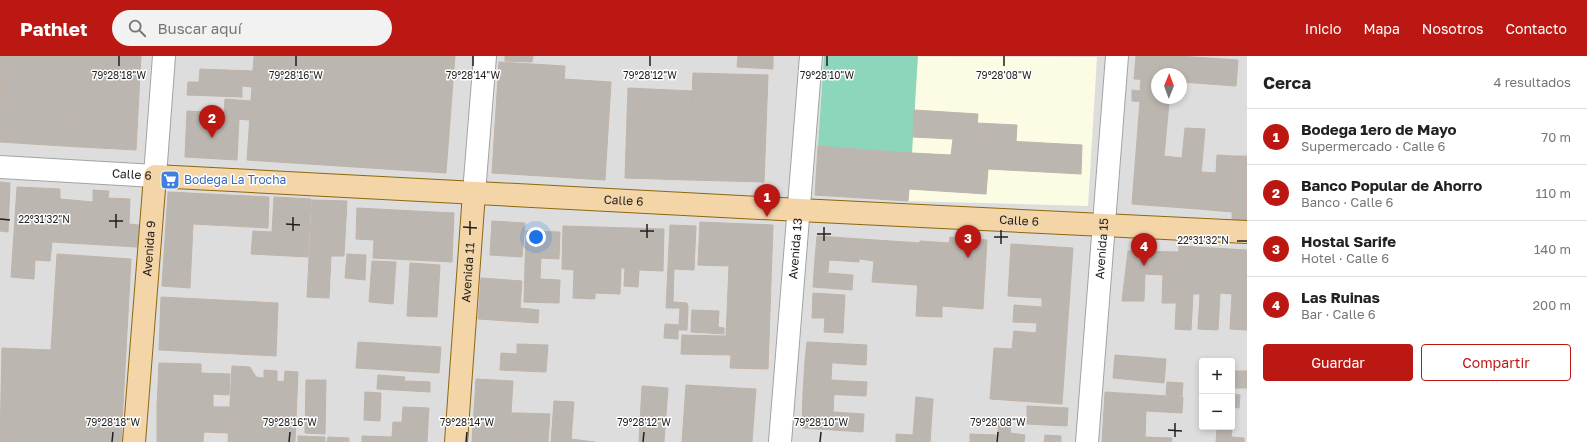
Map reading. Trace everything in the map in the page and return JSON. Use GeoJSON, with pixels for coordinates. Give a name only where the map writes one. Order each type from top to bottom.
{"type":"FeatureCollection","features":[{"type":"Feature","properties":{"kind":"main road","name":"Calle 6"},"geometry":{"type":"LineString","coordinates":[[155,176],[1247,232]]}},
{"type":"Feature","properties":{"kind":"main road","name":"Avenida 9"},"geometry":{"type":"LineString","coordinates":[[134,442],[155,176]]}},
{"type":"Feature","properties":{"kind":"main road","name":"Avenida 11"},"geometry":{"type":"LineString","coordinates":[[456,442],[474,193]]}},
{"type":"Feature","properties":{"kind":"street","name":"Avenida 9"},"geometry":{"type":"LineString","coordinates":[[155,176],[164,56]]}},
{"type":"Feature","properties":{"kind":"street","name":"Avenida 11"},"geometry":{"type":"LineString","coordinates":[[474,193],[485,56]]}},
{"type":"Feature","properties":{"kind":"street","name":"Avenida 13"},"geometry":{"type":"LineString","coordinates":[[780,442],[811,56]]}},
{"type":"Feature","properties":{"kind":"street","name":"Avenida 15"},"geometry":{"type":"LineString","coordinates":[[1087,442],[1117,56]]}},
{"type":"Feature","properties":{"kind":"street","name":"Calle 6"},"geometry":{"type":"LineString","coordinates":[[0,167],[155,176]]}},
{"type":"Feature","properties":{"kind":"shaded area"},"geometry":{"type":"Polygon","coordinates":[[[0,56],[1247,56],[1247,442],[0,442],[0,56]]]}},
{"type":"Feature","properties":{"kind":"shaded area"},"geometry":{"type":"Polygon","coordinates":[[[824,56],[1097,57],[1088,206],[908,201],[815,195],[824,56]]]}},
{"type":"Feature","properties":{"kind":"green space"},"geometry":{"type":"Polygon","coordinates":[[[824,56],[918,56],[912,153],[818,146],[824,56]]]}},
{"type":"Feature","properties":{"kind":"building"},"geometry":{"type":"Polygon","coordinates":[[[0,56],[4,56],[0,142],[0,56]]]}},
{"type":"Feature","properties":{"kind":"building"},"geometry":{"type":"Polygon","coordinates":[[[4,56],[68,56],[63,146],[0,142],[4,56]]]}},
{"type":"Feature","properties":{"kind":"building"},"geometry":{"type":"Polygon","coordinates":[[[68,56],[141,56],[136,150],[63,146],[68,56]]]}},
{"type":"Feature","properties":{"kind":"building"},"geometry":{"type":"Polygon","coordinates":[[[254,56],[455,56],[446,173],[247,160],[254,56]]]}},
{"type":"Feature","properties":{"kind":"building"},"geometry":{"type":"Polygon","coordinates":[[[505,56],[533,56],[532,62],[505,61],[505,56]]]}},
{"type":"Feature","properties":{"kind":"building"},"geometry":{"type":"Polygon","coordinates":[[[738,56],[773,56],[773,69],[737,67],[738,56]]]}},
{"type":"Feature","properties":{"kind":"building"},"geometry":{"type":"Polygon","coordinates":[[[1136,56],[1178,56],[1238,60],[1236,86],[1187,82],[1187,68],[1151,68],[1151,80],[1134,79],[1136,56]]]}},
{"type":"Feature","properties":{"kind":"building"},"geometry":{"type":"Polygon","coordinates":[[[499,62],[565,66],[558,177],[492,173],[499,62]]]}},
{"type":"Feature","properties":{"kind":"building"},"geometry":{"type":"Polygon","coordinates":[[[200,69],[253,71],[252,87],[242,86],[242,97],[187,95],[188,82],[199,82],[200,69]]]}},
{"type":"Feature","properties":{"kind":"building"},"geometry":{"type":"Polygon","coordinates":[[[693,73],[768,75],[764,182],[689,180],[693,73]]]}},
{"type":"Feature","properties":{"kind":"building"},"geometry":{"type":"Polygon","coordinates":[[[564,79],[611,82],[605,180],[558,177],[564,79]]]}},
{"type":"Feature","properties":{"kind":"building"},"geometry":{"type":"Polygon","coordinates":[[[1141,79],[1151,80],[1151,102],[1132,101],[1132,90],[1140,91],[1141,79]]]}},
{"type":"Feature","properties":{"kind":"building"},"geometry":{"type":"Polygon","coordinates":[[[628,88],[693,91],[689,180],[625,178],[628,88]]]}},
{"type":"Feature","properties":{"kind":"building"},"geometry":{"type":"Polygon","coordinates":[[[225,99],[251,101],[249,120],[239,119],[237,160],[185,157],[187,111],[224,113],[225,99]]]}},
{"type":"Feature","properties":{"kind":"building"},"geometry":{"type":"Polygon","coordinates":[[[1140,101],[1151,102],[1151,104],[1169,104],[1164,156],[1182,158],[1185,128],[1205,129],[1198,209],[1132,204],[1140,101]]]}},
{"type":"Feature","properties":{"kind":"building"},"geometry":{"type":"Polygon","coordinates":[[[914,110],[978,114],[976,140],[971,139],[969,168],[988,169],[986,194],[909,189],[912,153],[951,155],[953,139],[913,137],[914,110]]]}},
{"type":"Feature","properties":{"kind":"building"},"geometry":{"type":"Polygon","coordinates":[[[977,123],[1017,125],[1016,142],[976,140],[977,123]]]}},
{"type":"Feature","properties":{"kind":"building"},"geometry":{"type":"Polygon","coordinates":[[[971,139],[1082,145],[1081,174],[969,168],[971,139]]]}},
{"type":"Feature","properties":{"kind":"building"},"geometry":{"type":"Polygon","coordinates":[[[818,146],[912,153],[908,201],[815,195],[818,146]]]}},
{"type":"Feature","properties":{"kind":"building"},"geometry":{"type":"Polygon","coordinates":[[[1217,155],[1234,156],[1232,212],[1198,209],[1201,172],[1216,173],[1217,155]]]}},
{"type":"Feature","properties":{"kind":"building"},"geometry":{"type":"Polygon","coordinates":[[[1234,156],[1247,156],[1247,220],[1232,219],[1234,156]]]}},
{"type":"Feature","properties":{"kind":"building"},"geometry":{"type":"Polygon","coordinates":[[[0,182],[10,183],[8,232],[0,231],[0,182]]]}},
{"type":"Feature","properties":{"kind":"building"},"geometry":{"type":"Polygon","coordinates":[[[17,187],[60,189],[60,199],[93,202],[93,190],[109,191],[108,198],[130,199],[129,224],[139,225],[137,247],[52,242],[50,261],[35,260],[34,279],[11,277],[17,187]]]}},
{"type":"Feature","properties":{"kind":"building"},"geometry":{"type":"Polygon","coordinates":[[[168,192],[269,197],[268,228],[193,224],[190,288],[162,286],[168,192]]]}},
{"type":"Feature","properties":{"kind":"building"},"geometry":{"type":"Polygon","coordinates":[[[274,197],[311,199],[308,257],[251,254],[253,231],[272,232],[274,197]]]}},
{"type":"Feature","properties":{"kind":"building"},"geometry":{"type":"Polygon","coordinates":[[[312,200],[347,201],[344,256],[331,256],[329,298],[307,297],[312,200]]]}},
{"type":"Feature","properties":{"kind":"building"},"geometry":{"type":"Polygon","coordinates":[[[357,208],[454,213],[452,262],[373,258],[374,240],[356,239],[357,208]]]}},
{"type":"Feature","properties":{"kind":"building"},"geometry":{"type":"Polygon","coordinates":[[[492,221],[525,223],[522,257],[490,255],[492,221]]]}},
{"type":"Feature","properties":{"kind":"building"},"geometry":{"type":"Polygon","coordinates":[[[700,222],[773,225],[768,369],[730,368],[731,355],[681,354],[682,335],[726,336],[729,266],[698,265],[700,222]]]}},
{"type":"Feature","properties":{"kind":"building"},"geometry":{"type":"Polygon","coordinates":[[[670,225],[696,226],[694,270],[674,269],[673,302],[687,303],[688,307],[687,330],[678,330],[678,339],[664,338],[665,324],[679,325],[680,308],[666,308],[670,225]]]}},
{"type":"Feature","properties":{"kind":"building"},"geometry":{"type":"Polygon","coordinates":[[[563,226],[664,229],[663,271],[639,270],[638,287],[624,286],[625,269],[621,267],[620,294],[595,293],[595,299],[573,298],[574,270],[562,269],[563,226]]]}},
{"type":"Feature","properties":{"kind":"building"},"geometry":{"type":"Polygon","coordinates":[[[526,231],[560,232],[559,259],[541,258],[540,279],[560,280],[559,303],[524,302],[526,231]]]}},
{"type":"Feature","properties":{"kind":"building"},"geometry":{"type":"Polygon","coordinates":[[[817,236],[861,239],[859,262],[815,259],[817,236]]]}},
{"type":"Feature","properties":{"kind":"building"},"geometry":{"type":"Polygon","coordinates":[[[950,237],[987,240],[983,309],[942,306],[942,317],[916,316],[920,241],[949,243],[950,237]]]}},
{"type":"Feature","properties":{"kind":"building"},"geometry":{"type":"Polygon","coordinates":[[[861,239],[920,243],[918,285],[872,282],[874,261],[860,259],[861,239]]]}},
{"type":"Feature","properties":{"kind":"building"},"geometry":{"type":"Polygon","coordinates":[[[1011,244],[1073,248],[1062,404],[990,399],[994,348],[1012,349],[1014,331],[1036,333],[1037,323],[1013,322],[1014,305],[1042,307],[1042,298],[1008,296],[1011,244]]]}},
{"type":"Feature","properties":{"kind":"building"},"geometry":{"type":"Polygon","coordinates":[[[1179,246],[1247,250],[1247,330],[1230,329],[1232,294],[1220,293],[1218,330],[1198,329],[1200,294],[1193,294],[1191,330],[1175,329],[1179,246]]]}},
{"type":"Feature","properties":{"kind":"building"},"geometry":{"type":"Polygon","coordinates":[[[1128,251],[1179,252],[1176,303],[1162,303],[1163,275],[1145,274],[1144,301],[1122,301],[1128,251]]]}},
{"type":"Feature","properties":{"kind":"building"},"geometry":{"type":"Polygon","coordinates":[[[57,254],[131,259],[121,442],[0,442],[2,348],[51,350],[57,254]]]}},
{"type":"Feature","properties":{"kind":"building"},"geometry":{"type":"Polygon","coordinates":[[[347,254],[366,255],[365,280],[345,278],[347,254]]]}},
{"type":"Feature","properties":{"kind":"building"},"geometry":{"type":"Polygon","coordinates":[[[815,259],[829,260],[828,272],[814,272],[815,259]]]}},
{"type":"Feature","properties":{"kind":"building"},"geometry":{"type":"Polygon","coordinates":[[[372,261],[396,262],[393,304],[369,302],[372,261]]]}},
{"type":"Feature","properties":{"kind":"building"},"geometry":{"type":"Polygon","coordinates":[[[410,263],[440,265],[437,317],[407,316],[410,263]]]}},
{"type":"Feature","properties":{"kind":"building"},"geometry":{"type":"Polygon","coordinates":[[[814,272],[853,275],[852,290],[813,287],[814,272]]]}},
{"type":"Feature","properties":{"kind":"building"},"geometry":{"type":"Polygon","coordinates":[[[481,278],[522,281],[520,308],[539,310],[538,323],[478,319],[481,278]]]}},
{"type":"Feature","properties":{"kind":"building"},"geometry":{"type":"Polygon","coordinates":[[[813,293],[845,295],[843,333],[824,332],[825,318],[812,318],[813,293]]]}},
{"type":"Feature","properties":{"kind":"building"},"geometry":{"type":"Polygon","coordinates":[[[161,297],[278,303],[276,356],[159,350],[161,297]]]}},
{"type":"Feature","properties":{"kind":"building"},"geometry":{"type":"Polygon","coordinates":[[[692,310],[719,311],[718,327],[724,328],[724,334],[691,332],[692,310]]]}},
{"type":"Feature","properties":{"kind":"building"},"geometry":{"type":"Polygon","coordinates":[[[358,342],[441,347],[439,373],[356,368],[358,342]]]}},
{"type":"Feature","properties":{"kind":"building"},"geometry":{"type":"Polygon","coordinates":[[[807,342],[867,345],[866,365],[805,361],[807,342]]]}},
{"type":"Feature","properties":{"kind":"building"},"geometry":{"type":"Polygon","coordinates":[[[517,344],[548,345],[546,372],[500,370],[501,353],[517,354],[517,344]]]}},
{"type":"Feature","properties":{"kind":"building"},"geometry":{"type":"Polygon","coordinates":[[[1115,355],[1166,359],[1164,383],[1113,378],[1115,355]]]}},
{"type":"Feature","properties":{"kind":"building"},"geometry":{"type":"Polygon","coordinates":[[[805,361],[832,362],[831,380],[867,382],[866,396],[803,393],[805,361]]]}},
{"type":"Feature","properties":{"kind":"building"},"geometry":{"type":"Polygon","coordinates":[[[159,363],[201,364],[201,373],[230,374],[229,395],[213,394],[213,407],[157,406],[159,363]]]}},
{"type":"Feature","properties":{"kind":"building"},"geometry":{"type":"Polygon","coordinates":[[[232,366],[250,367],[256,377],[264,378],[264,370],[277,371],[277,381],[284,382],[285,371],[298,372],[295,442],[228,442],[232,366]]]}},
{"type":"Feature","properties":{"kind":"building"},"geometry":{"type":"Polygon","coordinates":[[[1235,371],[1247,371],[1247,388],[1235,388],[1235,371]]]}},
{"type":"Feature","properties":{"kind":"building"},"geometry":{"type":"Polygon","coordinates":[[[378,375],[405,377],[404,381],[430,382],[430,392],[377,389],[378,375]]]}},
{"type":"Feature","properties":{"kind":"building"},"geometry":{"type":"Polygon","coordinates":[[[476,379],[513,381],[511,413],[520,413],[520,442],[472,442],[476,379]]]}},
{"type":"Feature","properties":{"kind":"building"},"geometry":{"type":"Polygon","coordinates":[[[306,380],[326,380],[325,434],[305,433],[306,380]]]}},
{"type":"Feature","properties":{"kind":"building"},"geometry":{"type":"Polygon","coordinates":[[[1167,382],[1183,383],[1182,396],[1166,395],[1167,382]]]}},
{"type":"Feature","properties":{"kind":"building"},"geometry":{"type":"Polygon","coordinates":[[[686,385],[756,389],[752,442],[682,442],[686,385]]]}},
{"type":"Feature","properties":{"kind":"building"},"geometry":{"type":"Polygon","coordinates":[[[642,386],[668,388],[664,442],[639,442],[642,386]]]}},
{"type":"Feature","properties":{"kind":"building"},"geometry":{"type":"Polygon","coordinates":[[[365,392],[381,393],[380,421],[364,420],[365,392]]]}},
{"type":"Feature","properties":{"kind":"building"},"geometry":{"type":"Polygon","coordinates":[[[1105,392],[1183,397],[1182,413],[1146,411],[1145,437],[1172,438],[1171,442],[1102,442],[1105,392]]]}},
{"type":"Feature","properties":{"kind":"building"},"geometry":{"type":"Polygon","coordinates":[[[803,393],[834,394],[833,412],[864,414],[863,432],[802,428],[803,393]]]}},
{"type":"Feature","properties":{"kind":"building"},"geometry":{"type":"Polygon","coordinates":[[[1235,394],[1240,395],[1239,408],[1235,407],[1235,394]]]}},
{"type":"Feature","properties":{"kind":"building"},"geometry":{"type":"Polygon","coordinates":[[[916,397],[933,399],[930,442],[896,442],[896,434],[913,435],[916,397]]]}},
{"type":"Feature","properties":{"kind":"building"},"geometry":{"type":"Polygon","coordinates":[[[554,401],[574,402],[571,439],[595,442],[551,442],[554,401]]]}},
{"type":"Feature","properties":{"kind":"building"},"geometry":{"type":"Polygon","coordinates":[[[157,406],[229,407],[228,433],[204,432],[203,442],[157,442],[157,406]]]}},
{"type":"Feature","properties":{"kind":"building"},"geometry":{"type":"Polygon","coordinates":[[[1027,406],[1068,408],[1067,426],[1027,424],[1027,406]]]}},
{"type":"Feature","properties":{"kind":"building"},"geometry":{"type":"Polygon","coordinates":[[[403,407],[429,408],[428,423],[402,422],[403,407]]]}},
{"type":"Feature","properties":{"kind":"building"},"geometry":{"type":"Polygon","coordinates":[[[520,413],[550,414],[548,442],[520,442],[520,413]]]}},
{"type":"Feature","properties":{"kind":"building"},"geometry":{"type":"Polygon","coordinates":[[[999,420],[1011,421],[1010,433],[1025,435],[1024,442],[997,442],[999,420]]]}},
{"type":"Feature","properties":{"kind":"building"},"geometry":{"type":"Polygon","coordinates":[[[393,422],[428,423],[427,442],[362,442],[362,436],[392,437],[393,422]]]}},
{"type":"Feature","properties":{"kind":"building"},"geometry":{"type":"Polygon","coordinates":[[[1217,430],[1232,430],[1231,437],[1244,438],[1244,442],[1216,442],[1217,430]]]}},
{"type":"Feature","properties":{"kind":"building"},"geometry":{"type":"Polygon","coordinates":[[[970,434],[996,435],[995,442],[970,442],[970,434]]]}},
{"type":"Feature","properties":{"kind":"building"},"geometry":{"type":"Polygon","coordinates":[[[1045,435],[1061,436],[1061,442],[1044,442],[1045,435]]]}},
{"type":"Feature","properties":{"kind":"building"},"geometry":{"type":"Polygon","coordinates":[[[298,436],[325,437],[325,442],[298,442],[298,436]]]}},
{"type":"Feature","properties":{"kind":"building"},"geometry":{"type":"Polygon","coordinates":[[[328,437],[349,438],[349,442],[327,442],[328,437]]]}},
{"type":"Feature","properties":{"kind":"place","name":"Banco Popular de Ahorro"},"geometry":{"type":"Point","coordinates":[212,138]}},
{"type":"Feature","properties":{"kind":"place","name":"Bodega La Trocha"},"geometry":{"type":"Point","coordinates":[170,180]}},
{"type":"Feature","properties":{"kind":"place","name":"Bodega 1ero de Mayo"},"geometry":{"type":"Point","coordinates":[767,217]}},
{"type":"Feature","properties":{"kind":"place","name":"Hostal Sarife"},"geometry":{"type":"Point","coordinates":[968,258]}},
{"type":"Feature","properties":{"kind":"place","name":"Las Ruinas"},"geometry":{"type":"Point","coordinates":[1144,266]}}]}
